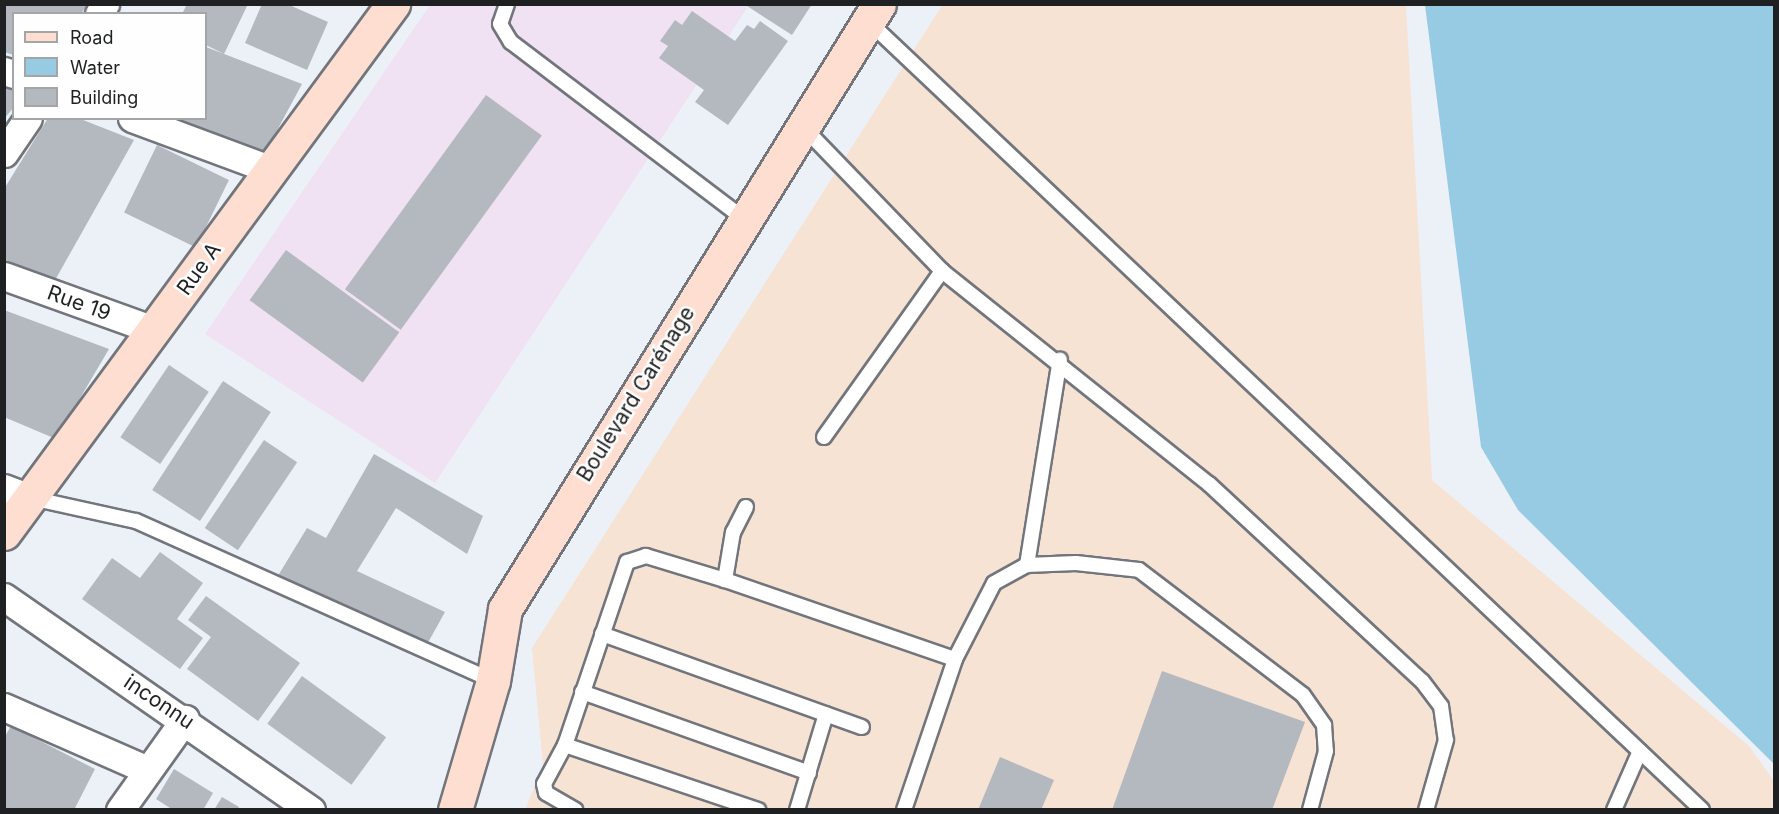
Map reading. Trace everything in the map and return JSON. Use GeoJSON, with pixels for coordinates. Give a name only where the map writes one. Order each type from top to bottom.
{"type":"FeatureCollection","features":[{"type":"Feature","properties":{"kind":"street","name":"Rue A"},"geometry":{"type":"LineString","coordinates":[[4,533],[17,493],[154,330],[391,5]]}},
{"type":"Feature","properties":{"kind":"street","name":"Boulevard Carénage"},"geometry":{"type":"LineString","coordinates":[[455,810],[493,681],[506,609],[527,568],[873,13]]}},
{"type":"Feature","properties":{"kind":"street"},"geometry":{"type":"LineString","coordinates":[[4,153],[27,120]]}},
{"type":"Feature","properties":{"kind":"street"},"geometry":{"type":"LineString","coordinates":[[137,120],[272,170]]}},
{"type":"Feature","properties":{"kind":"street","name":"Rue 19"},"geometry":{"type":"LineString","coordinates":[[4,276],[154,330]]}},
{"type":"Feature","properties":{"kind":"street","name":"inconnu"},"geometry":{"type":"LineString","coordinates":[[4,597],[185,719],[311,810]]}},
{"type":"Feature","properties":{"kind":"street"},"geometry":{"type":"LineString","coordinates":[[4,707],[145,769]]}},
{"type":"Feature","properties":{"kind":"street"},"geometry":{"type":"LineString","coordinates":[[120,810],[145,769],[185,719]]}},
{"type":"Feature","properties":{"kind":"lane"},"geometry":{"type":"LineString","coordinates":[[507,4],[500,24],[511,42],[744,219]]}},
{"type":"Feature","properties":{"kind":"lane"},"geometry":{"type":"LineString","coordinates":[[873,13],[1702,810]]}},
{"type":"Feature","properties":{"kind":"lane"},"geometry":{"type":"LineString","coordinates":[[802,126],[942,271],[1060,360],[1209,484],[1422,681],[1441,706],[1446,740],[1426,810]]}},
{"type":"Feature","properties":{"kind":"lane"},"geometry":{"type":"LineString","coordinates":[[824,437],[942,271]]}},
{"type":"Feature","properties":{"kind":"lane"},"geometry":{"type":"LineString","coordinates":[[1027,565],[1060,360]]}},
{"type":"Feature","properties":{"kind":"lane"},"geometry":{"type":"LineString","coordinates":[[17,493],[136,521],[493,681]]}},
{"type":"Feature","properties":{"kind":"lane"},"geometry":{"type":"LineString","coordinates":[[725,580],[733,532],[746,507]]}},
{"type":"Feature","properties":{"kind":"lane"},"geometry":{"type":"LineString","coordinates":[[576,810],[546,794],[544,784],[565,744],[602,634],[631,559],[646,556],[725,580],[955,659]]}},
{"type":"Feature","properties":{"kind":"lane"},"geometry":{"type":"LineString","coordinates":[[904,810],[955,659],[994,583],[1027,565],[1077,563],[1139,570],[1303,695],[1324,725],[1326,751],[1310,810]]}},
{"type":"Feature","properties":{"kind":"lane"},"geometry":{"type":"LineString","coordinates":[[602,634],[862,727]]}},
{"type":"Feature","properties":{"kind":"lane"},"geometry":{"type":"LineString","coordinates":[[582,692],[808,773]]}},
{"type":"Feature","properties":{"kind":"lane"},"geometry":{"type":"LineString","coordinates":[[797,810],[826,714]]}},
{"type":"Feature","properties":{"kind":"lane"},"geometry":{"type":"LineString","coordinates":[[565,744],[758,810]]}},
{"type":"Feature","properties":{"kind":"lane"},"geometry":{"type":"LineString","coordinates":[[1614,810],[1640,751]]}},
{"type":"Feature","properties":{"kind":"shaded area"},"geometry":{"type":"Polygon","coordinates":[[[943,4],[1406,5],[1432,480],[1749,746],[1774,781],[1774,810],[525,810],[543,765],[532,648],[943,4]]]}},
{"type":"Feature","properties":{"kind":"shaded area"},"geometry":{"type":"Polygon","coordinates":[[[430,5],[749,5],[435,483],[205,334],[430,5]]]}},
{"type":"Feature","properties":{"kind":"water"},"geometry":{"type":"Polygon","coordinates":[[[1425,5],[1774,5],[1774,764],[1518,510],[1481,447],[1425,5]]]}},
{"type":"Feature","properties":{"kind":"building"},"geometry":{"type":"Polygon","coordinates":[[[4,4],[87,4],[82,12],[12,12],[12,54],[4,52],[4,4]]]}},
{"type":"Feature","properties":{"kind":"building"},"geometry":{"type":"Polygon","coordinates":[[[187,4],[248,4],[224,54],[207,46],[207,12],[183,12],[187,4]]]}},
{"type":"Feature","properties":{"kind":"building"},"geometry":{"type":"Polygon","coordinates":[[[262,4],[287,4],[328,22],[307,70],[245,43],[262,4]]]}},
{"type":"Feature","properties":{"kind":"building"},"geometry":{"type":"Polygon","coordinates":[[[744,4],[812,4],[792,35],[744,4]]]}},
{"type":"Feature","properties":{"kind":"building"},"geometry":{"type":"Polygon","coordinates":[[[692,11],[735,41],[747,25],[754,29],[760,21],[788,41],[728,125],[695,102],[704,90],[659,58],[668,46],[660,41],[675,20],[682,25],[692,11]]]}},
{"type":"Feature","properties":{"kind":"building"},"geometry":{"type":"Polygon","coordinates":[[[207,47],[302,84],[259,164],[148,120],[207,120],[207,47]]]}},
{"type":"Feature","properties":{"kind":"building"},"geometry":{"type":"Polygon","coordinates":[[[4,86],[12,89],[12,109],[4,119],[4,86]]]}},
{"type":"Feature","properties":{"kind":"building"},"geometry":{"type":"Polygon","coordinates":[[[486,95],[542,136],[401,330],[345,289],[486,95]]]}},
{"type":"Feature","properties":{"kind":"building"},"geometry":{"type":"Polygon","coordinates":[[[47,120],[83,120],[134,140],[54,282],[4,263],[4,189],[47,120]]]}},
{"type":"Feature","properties":{"kind":"building"},"geometry":{"type":"Polygon","coordinates":[[[157,145],[229,180],[196,247],[124,212],[157,145]]]}},
{"type":"Feature","properties":{"kind":"building"},"geometry":{"type":"Polygon","coordinates":[[[286,250],[399,332],[363,382],[250,300],[286,250]]]}},
{"type":"Feature","properties":{"kind":"building"},"geometry":{"type":"Polygon","coordinates":[[[4,310],[109,349],[56,439],[4,417],[4,310]]]}},
{"type":"Feature","properties":{"kind":"building"},"geometry":{"type":"Polygon","coordinates":[[[169,365],[209,392],[160,464],[120,437],[169,365]]]}},
{"type":"Feature","properties":{"kind":"building"},"geometry":{"type":"Polygon","coordinates":[[[223,381],[271,412],[200,521],[152,490],[223,381]]]}},
{"type":"Feature","properties":{"kind":"building"},"geometry":{"type":"Polygon","coordinates":[[[264,440],[297,462],[238,550],[205,528],[264,440]]]}},
{"type":"Feature","properties":{"kind":"building"},"geometry":{"type":"Polygon","coordinates":[[[374,454],[483,516],[467,554],[396,508],[357,571],[445,612],[425,648],[276,579],[307,528],[326,538],[374,454]]]}},
{"type":"Feature","properties":{"kind":"building"},"geometry":{"type":"Polygon","coordinates":[[[160,552],[203,583],[177,619],[203,638],[180,669],[82,599],[112,558],[140,578],[160,552]]]}},
{"type":"Feature","properties":{"kind":"building"},"geometry":{"type":"Polygon","coordinates":[[[206,596],[300,663],[258,721],[187,669],[211,637],[188,620],[206,596]]]}},
{"type":"Feature","properties":{"kind":"building"},"geometry":{"type":"Polygon","coordinates":[[[1162,671],[1305,722],[1272,810],[1112,810],[1162,671]]]}},
{"type":"Feature","properties":{"kind":"building"},"geometry":{"type":"Polygon","coordinates":[[[302,676],[386,737],[351,785],[267,724],[302,676]]]}},
{"type":"Feature","properties":{"kind":"building"},"geometry":{"type":"Polygon","coordinates":[[[11,726],[95,769],[74,810],[4,810],[4,738],[11,726]]]}},
{"type":"Feature","properties":{"kind":"building"},"geometry":{"type":"Polygon","coordinates":[[[1000,757],[1054,780],[1041,810],[978,810],[1000,757]]]}},
{"type":"Feature","properties":{"kind":"building"},"geometry":{"type":"Polygon","coordinates":[[[174,769],[213,793],[203,810],[173,810],[156,799],[174,769]]]}},
{"type":"Feature","properties":{"kind":"building"},"geometry":{"type":"Polygon","coordinates":[[[222,797],[239,807],[238,810],[214,810],[222,797]]]}}]}
